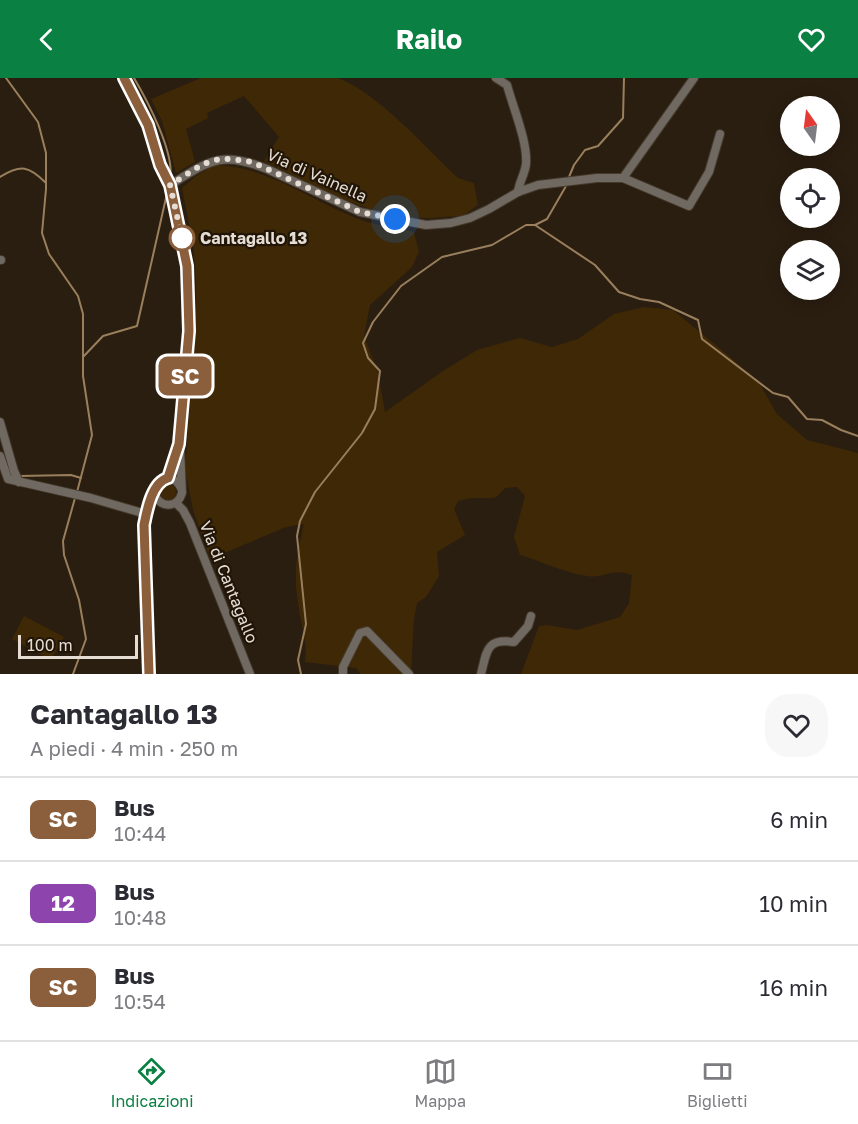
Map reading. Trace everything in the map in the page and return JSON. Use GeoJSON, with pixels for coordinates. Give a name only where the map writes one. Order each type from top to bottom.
{"type":"FeatureCollection","features":[{"type":"Feature","properties":{"kind":"street"},"geometry":{"type":"LineString","coordinates":[[0,456],[8,479],[147,513],[164,505],[176,503],[181,497],[179,444],[189,331],[187,266],[167,181],[148,125],[124,78]]}},
{"type":"Feature","properties":{"kind":"street"},"geometry":{"type":"LineString","coordinates":[[496,78],[507,85],[526,152],[526,167],[519,182],[518,192]]}},
{"type":"Feature","properties":{"kind":"street"},"geometry":{"type":"LineString","coordinates":[[623,178],[694,78]]}},
{"type":"Feature","properties":{"kind":"street","name":"Via di Vainella"},"geometry":{"type":"LineString","coordinates":[[167,181],[219,159],[252,162],[360,212],[426,225],[451,223],[470,218],[518,192],[538,185],[597,178],[623,178],[689,206],[709,172],[720,134]]}},
{"type":"Feature","properties":{"kind":"street"},"geometry":{"type":"LineString","coordinates":[[0,422],[19,482]]}},
{"type":"Feature","properties":{"kind":"street"},"geometry":{"type":"LineString","coordinates":[[149,674],[143,539],[149,503],[157,484],[168,478],[179,444]]}},
{"type":"Feature","properties":{"kind":"street"},"geometry":{"type":"LineString","coordinates":[[168,478],[176,481],[181,488]]}},
{"type":"Feature","properties":{"kind":"street"},"geometry":{"type":"LineString","coordinates":[[155,492],[157,500],[164,505]]}},
{"type":"Feature","properties":{"kind":"street","name":"Via di Cantagallo"},"geometry":{"type":"LineString","coordinates":[[176,503],[190,523],[250,674]]}},
{"type":"Feature","properties":{"kind":"street"},"geometry":{"type":"LineString","coordinates":[[481,674],[488,649],[492,644],[496,641],[514,642],[528,626],[531,616]]}},
{"type":"Feature","properties":{"kind":"street"},"geometry":{"type":"LineString","coordinates":[[343,674],[343,667],[360,633],[368,631],[409,674]]}},
{"type":"Feature","properties":{"kind":"shaded area"},"geometry":{"type":"Polygon","coordinates":[[[201,78],[338,78],[354,86],[385,108],[458,178],[474,183],[478,205],[461,216],[421,218],[374,210],[328,193],[264,161],[279,137],[244,96],[207,113],[208,118],[186,129],[195,162],[176,173],[162,121],[151,99],[201,78]]]}},
{"type":"Feature","properties":{"kind":"shaded area"},"geometry":{"type":"Polygon","coordinates":[[[215,165],[235,167],[273,178],[364,221],[414,232],[419,252],[412,267],[370,305],[364,336],[378,373],[385,412],[477,350],[520,338],[552,347],[578,339],[614,314],[644,307],[673,310],[758,381],[777,414],[807,440],[858,453],[858,674],[521,674],[539,626],[547,625],[577,630],[620,617],[629,603],[632,575],[618,572],[587,576],[520,555],[514,537],[525,496],[517,487],[505,488],[494,497],[458,501],[454,509],[465,535],[437,552],[439,576],[426,597],[417,603],[411,674],[361,674],[356,668],[305,662],[305,640],[296,582],[298,553],[304,524],[286,527],[210,559],[193,510],[185,469],[195,334],[196,279],[193,245],[182,188],[196,176],[215,165]]]}},
{"type":"Feature","properties":{"kind":"shaded area"},"geometry":{"type":"Polygon","coordinates":[[[168,484],[174,486],[176,492],[174,498],[168,500],[162,498],[160,492],[162,486],[168,484]]]}},
{"type":"Feature","properties":{"kind":"shaded area"},"geometry":{"type":"Polygon","coordinates":[[[24,616],[64,637],[51,660],[12,639],[24,616]]]}},
{"type":"Feature","properties":{"kind":"waterway"},"geometry":{"type":"LineString","coordinates":[[6,78],[38,122],[46,153],[42,233],[49,254],[78,296],[83,314],[83,376],[92,435],[77,492]]}},
{"type":"Feature","properties":{"kind":"waterway"},"geometry":{"type":"LineString","coordinates":[[134,78],[164,141],[170,178]]}},
{"type":"Feature","properties":{"kind":"waterway"},"geometry":{"type":"LineString","coordinates":[[569,177],[574,165],[585,150],[598,146],[623,118],[624,78]]}},
{"type":"Feature","properties":{"kind":"waterway"},"geometry":{"type":"LineString","coordinates":[[0,177],[14,170],[24,169],[35,173],[46,183]]}},
{"type":"Feature","properties":{"kind":"waterway"},"geometry":{"type":"LineString","coordinates":[[301,674],[298,660],[306,624],[297,536],[300,521],[315,492],[362,433],[375,409],[380,371],[368,358],[363,343],[373,322],[401,286],[442,257],[492,245],[526,225],[535,225],[547,219],[566,186]]}},
{"type":"Feature","properties":{"kind":"waterway"},"geometry":{"type":"LineString","coordinates":[[83,357],[103,336],[137,326],[168,189]]}},
{"type":"Feature","properties":{"kind":"waterway"},"geometry":{"type":"LineString","coordinates":[[535,225],[595,265],[619,292],[659,302],[698,320],[702,339],[773,393],[788,397],[807,419],[822,420],[858,436]]}},
{"type":"Feature","properties":{"kind":"waterway"},"geometry":{"type":"LineString","coordinates":[[19,476],[71,475],[81,478]]}},
{"type":"Feature","properties":{"kind":"waterway"},"geometry":{"type":"LineString","coordinates":[[73,674],[86,639],[79,600],[64,555],[63,541],[75,498]]}},
{"type":"Feature","properties":{"kind":"bus line","name":"SC"},"geometry":{"type":"LineString","coordinates":[[124,78],[148,125],[160,165],[170,185],[187,266],[189,331],[179,444],[168,478],[160,481],[155,488],[144,525],[149,674]]}},
{"type":"Feature","properties":{"kind":"place","name":"Cantagallo 13"},"geometry":{"type":"Point","coordinates":[182,238]}},
{"type":"Feature","properties":{"kind":"route"},"geometry":{"type":"LineString","coordinates":[[182,238],[170,185],[203,164],[219,159],[252,162],[360,212],[395,219]]}}]}
